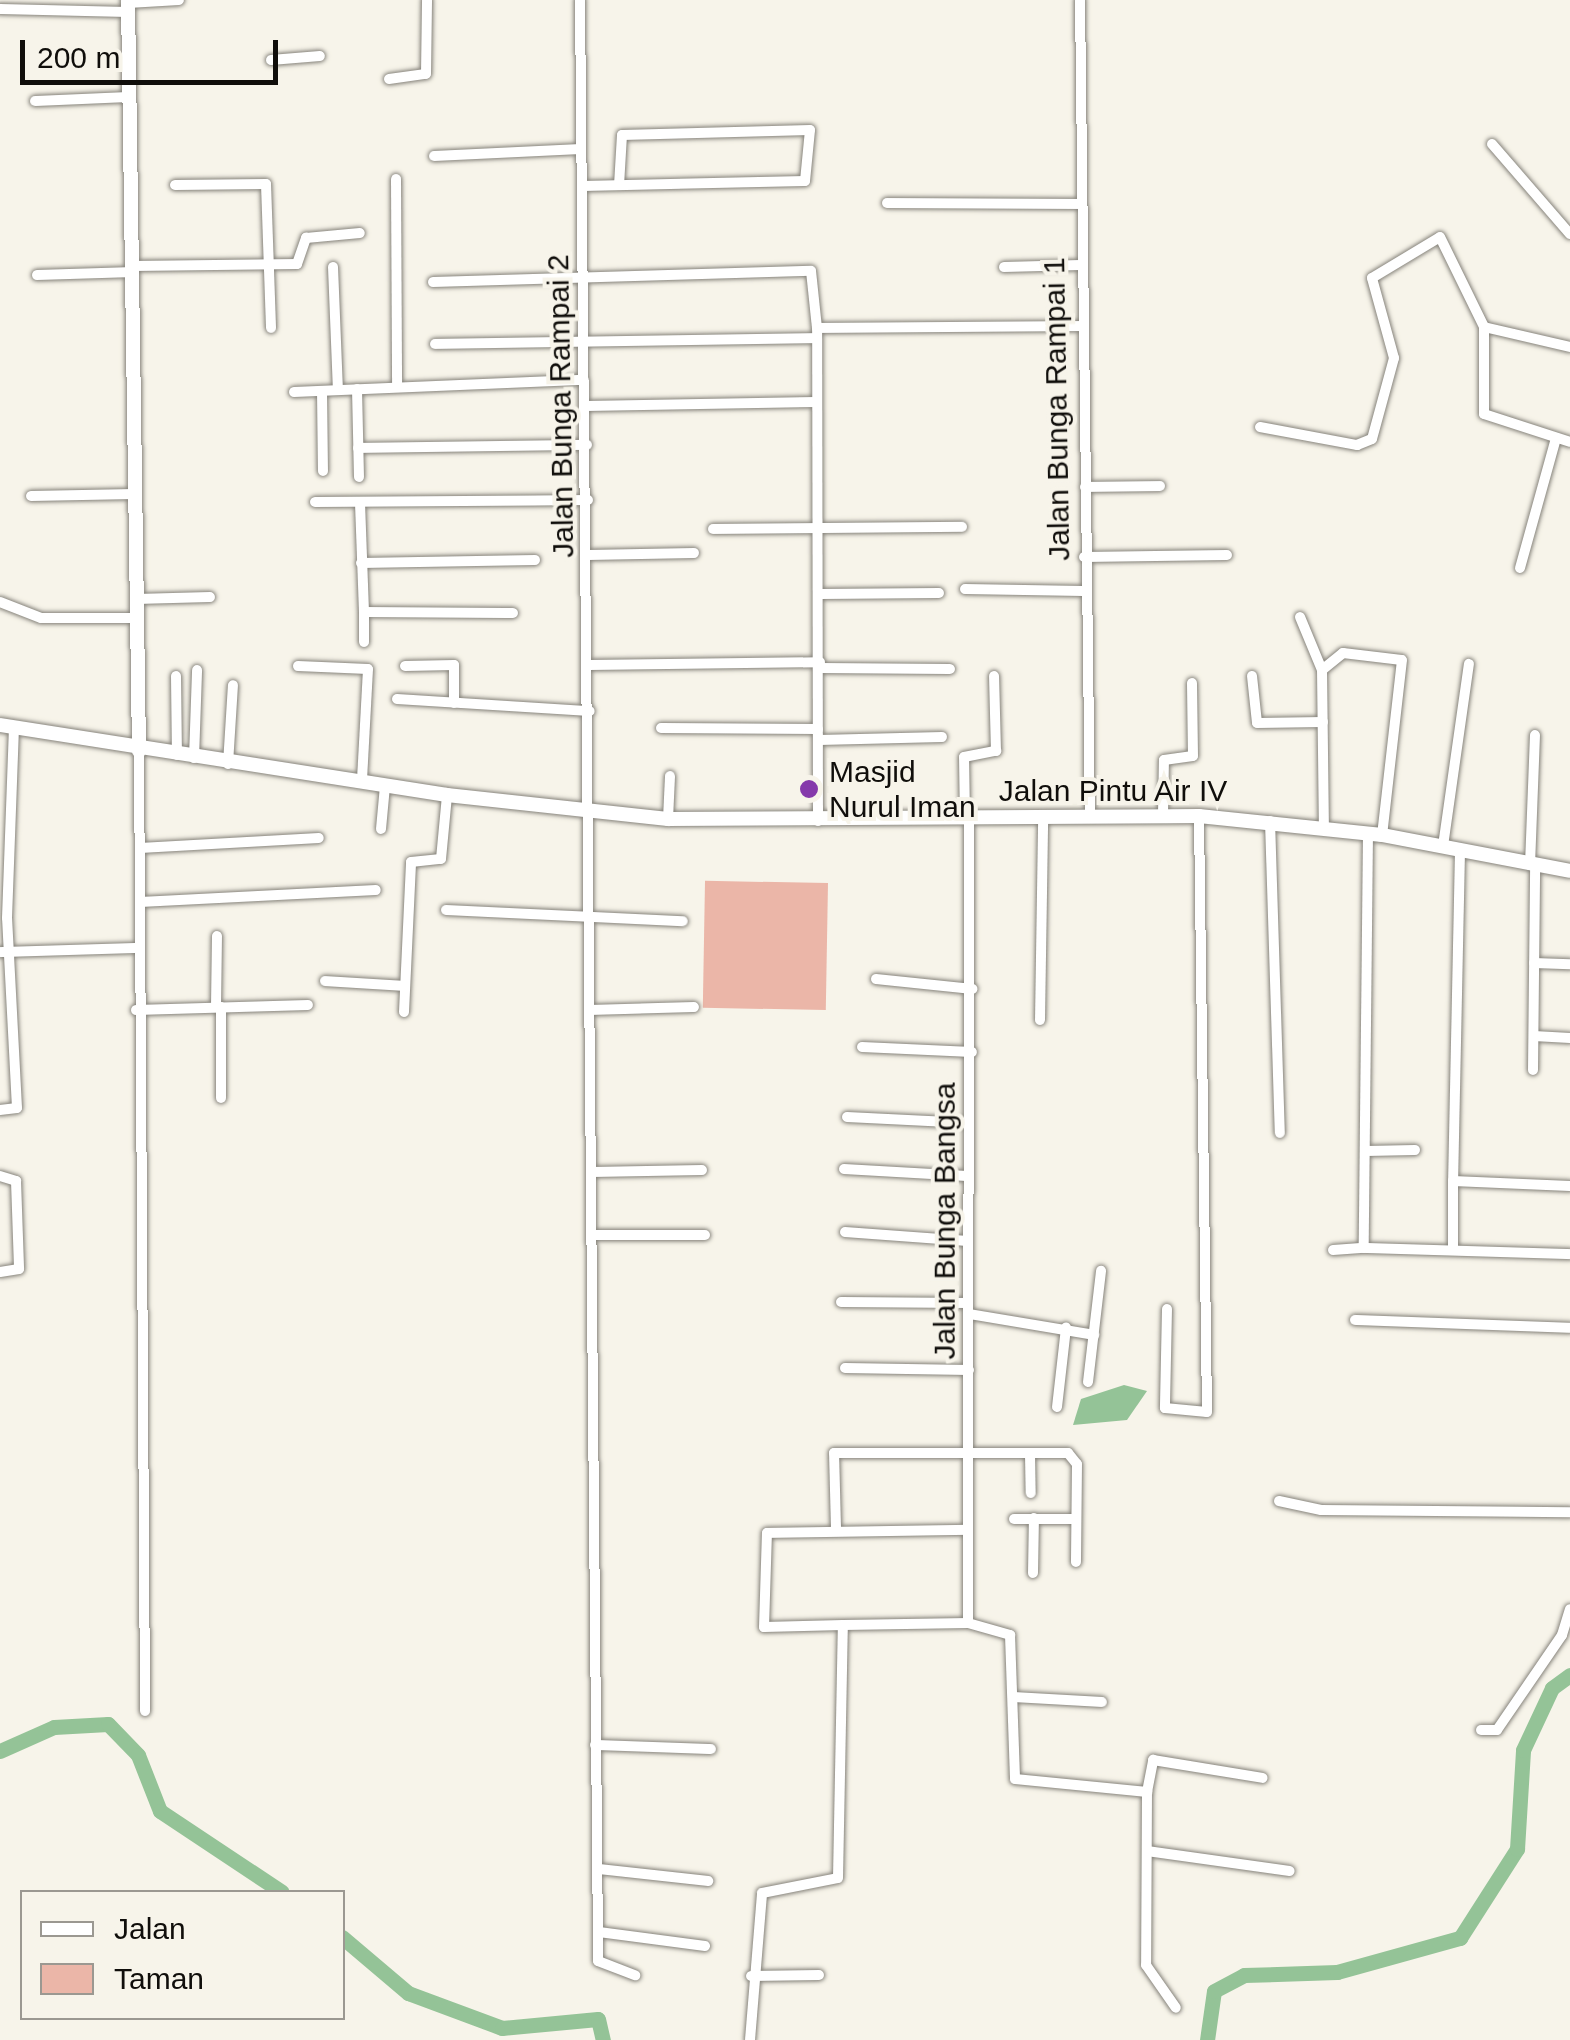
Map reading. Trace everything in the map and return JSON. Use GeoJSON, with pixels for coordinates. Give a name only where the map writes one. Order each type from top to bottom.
{"type":"FeatureCollection","features":[{"type":"Feature","properties":{"kind":"main road"},"geometry":{"type":"LineString","coordinates":[[128,5],[140,750]]}},
{"type":"Feature","properties":{"kind":"main road","name":"Jalan Pintu Air IV"},"geometry":{"type":"LineString","coordinates":[[7,726],[194,759],[447,796],[668,819],[1199,816],[1375,834],[1570,871]]}},
{"type":"Feature","properties":{"kind":"street"},"geometry":{"type":"LineString","coordinates":[[4,6],[128,5],[179,0]]}},
{"type":"Feature","properties":{"kind":"street"},"geometry":{"type":"LineString","coordinates":[[389,80],[426,74],[427,0]]}},
{"type":"Feature","properties":{"kind":"street","name":"Jalan Bunga Rampai 2"},"geometry":{"type":"LineString","coordinates":[[580,0],[582,344],[592,811],[588,924],[599,1932]]}},
{"type":"Feature","properties":{"kind":"street","name":"Jalan Bunga Rampai 1"},"geometry":{"type":"LineString","coordinates":[[1080,0],[1083,591],[1090,817]]}},
{"type":"Feature","properties":{"kind":"street"},"geometry":{"type":"LineString","coordinates":[[271,60],[320,56]]}},
{"type":"Feature","properties":{"kind":"street"},"geometry":{"type":"LineString","coordinates":[[35,102],[129,97]]}},
{"type":"Feature","properties":{"kind":"street"},"geometry":{"type":"LineString","coordinates":[[582,186],[804,181],[810,130],[622,134],[619,185]]}},
{"type":"Feature","properties":{"kind":"street"},"geometry":{"type":"LineString","coordinates":[[1492,144],[1570,234]]}},
{"type":"Feature","properties":{"kind":"street"},"geometry":{"type":"LineString","coordinates":[[434,156],[581,149]]}},
{"type":"Feature","properties":{"kind":"street"},"geometry":{"type":"LineString","coordinates":[[396,179],[397,386]]}},
{"type":"Feature","properties":{"kind":"street"},"geometry":{"type":"LineString","coordinates":[[175,185],[266,184],[271,328]]}},
{"type":"Feature","properties":{"kind":"street"},"geometry":{"type":"LineString","coordinates":[[887,203],[1080,204]]}},
{"type":"Feature","properties":{"kind":"street"},"geometry":{"type":"LineString","coordinates":[[37,274],[301,262],[306,238],[360,233]]}},
{"type":"Feature","properties":{"kind":"street"},"geometry":{"type":"LineString","coordinates":[[1260,428],[1358,445],[1372,439],[1394,358],[1372,278],[1432,238],[1449,240],[1484,327],[1484,414],[1570,442]]}},
{"type":"Feature","properties":{"kind":"street"},"geometry":{"type":"LineString","coordinates":[[1004,267],[1080,265]]}},
{"type":"Feature","properties":{"kind":"street"},"geometry":{"type":"LineString","coordinates":[[333,267],[338,390]]}},
{"type":"Feature","properties":{"kind":"street"},"geometry":{"type":"LineString","coordinates":[[432,282],[811,271],[817,333],[818,821]]}},
{"type":"Feature","properties":{"kind":"street"},"geometry":{"type":"LineString","coordinates":[[435,344],[582,344],[1081,326]]}},
{"type":"Feature","properties":{"kind":"street"},"geometry":{"type":"LineString","coordinates":[[1484,327],[1570,347]]}},
{"type":"Feature","properties":{"kind":"street"},"geometry":{"type":"LineString","coordinates":[[294,392],[584,380]]}},
{"type":"Feature","properties":{"kind":"street"},"geometry":{"type":"LineString","coordinates":[[357,389],[359,476]]}},
{"type":"Feature","properties":{"kind":"street"},"geometry":{"type":"LineString","coordinates":[[322,392],[323,471]]}},
{"type":"Feature","properties":{"kind":"street"},"geometry":{"type":"LineString","coordinates":[[586,406],[816,402]]}},
{"type":"Feature","properties":{"kind":"street"},"geometry":{"type":"LineString","coordinates":[[1520,568],[1556,438]]}},
{"type":"Feature","properties":{"kind":"street"},"geometry":{"type":"LineString","coordinates":[[358,448],[587,445]]}},
{"type":"Feature","properties":{"kind":"street"},"geometry":{"type":"LineString","coordinates":[[1085,488],[1160,486]]}},
{"type":"Feature","properties":{"kind":"street"},"geometry":{"type":"LineString","coordinates":[[32,496],[134,494]]}},
{"type":"Feature","properties":{"kind":"street"},"geometry":{"type":"LineString","coordinates":[[316,502],[588,500]]}},
{"type":"Feature","properties":{"kind":"street"},"geometry":{"type":"LineString","coordinates":[[360,503],[364,642]]}},
{"type":"Feature","properties":{"kind":"street"},"geometry":{"type":"LineString","coordinates":[[713,529],[962,527]]}},
{"type":"Feature","properties":{"kind":"street"},"geometry":{"type":"LineString","coordinates":[[588,555],[694,553]]}},
{"type":"Feature","properties":{"kind":"street"},"geometry":{"type":"LineString","coordinates":[[1084,557],[1227,556]]}},
{"type":"Feature","properties":{"kind":"street"},"geometry":{"type":"LineString","coordinates":[[362,563],[535,560]]}},
{"type":"Feature","properties":{"kind":"street"},"geometry":{"type":"LineString","coordinates":[[965,589],[1083,591]]}},
{"type":"Feature","properties":{"kind":"street"},"geometry":{"type":"LineString","coordinates":[[820,594],[939,592]]}},
{"type":"Feature","properties":{"kind":"street"},"geometry":{"type":"LineString","coordinates":[[136,599],[210,598]]}},
{"type":"Feature","properties":{"kind":"street"},"geometry":{"type":"LineString","coordinates":[[0,602],[41,618],[137,618]]}},
{"type":"Feature","properties":{"kind":"street"},"geometry":{"type":"LineString","coordinates":[[364,612],[513,613]]}},
{"type":"Feature","properties":{"kind":"street"},"geometry":{"type":"LineString","coordinates":[[1300,616],[1322,670],[1324,828]]}},
{"type":"Feature","properties":{"kind":"street"},"geometry":{"type":"LineString","coordinates":[[1322,670],[1343,653],[1402,660],[1375,834],[1364,1248]]}},
{"type":"Feature","properties":{"kind":"street"},"geometry":{"type":"LineString","coordinates":[[589,664],[950,669]]}},
{"type":"Feature","properties":{"kind":"street"},"geometry":{"type":"LineString","coordinates":[[1443,846],[1468,664]]}},
{"type":"Feature","properties":{"kind":"street"},"geometry":{"type":"LineString","coordinates":[[298,666],[368,669],[362,781]]}},
{"type":"Feature","properties":{"kind":"street"},"geometry":{"type":"LineString","coordinates":[[406,666],[454,666],[454,703]]}},
{"type":"Feature","properties":{"kind":"street"},"geometry":{"type":"LineString","coordinates":[[194,759],[198,670]]}},
{"type":"Feature","properties":{"kind":"street"},"geometry":{"type":"LineString","coordinates":[[176,676],[177,756]]}},
{"type":"Feature","properties":{"kind":"street","name":"Jalan Bunga Bangsa"},"geometry":{"type":"LineString","coordinates":[[968,1623],[972,989],[964,757],[996,751],[994,676]]}},
{"type":"Feature","properties":{"kind":"street"},"geometry":{"type":"LineString","coordinates":[[1252,676],[1257,723],[1323,722]]}},
{"type":"Feature","properties":{"kind":"street"},"geometry":{"type":"LineString","coordinates":[[1163,815],[1164,759],[1193,756],[1192,684]]}},
{"type":"Feature","properties":{"kind":"street"},"geometry":{"type":"LineString","coordinates":[[228,764],[233,685]]}},
{"type":"Feature","properties":{"kind":"street"},"geometry":{"type":"LineString","coordinates":[[396,699],[590,710]]}},
{"type":"Feature","properties":{"kind":"street"},"geometry":{"type":"LineString","coordinates":[[0,1110],[17,1108],[4,952],[7,726]]}},
{"type":"Feature","properties":{"kind":"street"},"geometry":{"type":"LineString","coordinates":[[661,728],[942,737]]}},
{"type":"Feature","properties":{"kind":"street"},"geometry":{"type":"LineString","coordinates":[[1533,1070],[1535,735]]}},
{"type":"Feature","properties":{"kind":"street"},"geometry":{"type":"LineString","coordinates":[[140,750],[136,1010],[146,1711]]}},
{"type":"Feature","properties":{"kind":"street"},"geometry":{"type":"LineString","coordinates":[[668,819],[670,776]]}},
{"type":"Feature","properties":{"kind":"street"},"geometry":{"type":"LineString","coordinates":[[382,828],[385,786]]}},
{"type":"Feature","properties":{"kind":"street"},"geometry":{"type":"LineString","coordinates":[[404,1012],[411,862],[441,860],[447,796]]}},
{"type":"Feature","properties":{"kind":"street"},"geometry":{"type":"LineString","coordinates":[[1168,1309],[1165,1408],[1206,1412],[1199,816]]}},
{"type":"Feature","properties":{"kind":"street"},"geometry":{"type":"LineString","coordinates":[[1040,1020],[1044,818]]}},
{"type":"Feature","properties":{"kind":"street"},"geometry":{"type":"LineString","coordinates":[[1270,821],[1280,1133]]}},
{"type":"Feature","properties":{"kind":"street"},"geometry":{"type":"LineString","coordinates":[[140,848],[319,838]]}},
{"type":"Feature","properties":{"kind":"street"},"geometry":{"type":"LineString","coordinates":[[1453,1248],[1460,851]]}},
{"type":"Feature","properties":{"kind":"street"},"geometry":{"type":"LineString","coordinates":[[140,902],[376,890]]}},
{"type":"Feature","properties":{"kind":"street"},"geometry":{"type":"LineString","coordinates":[[446,910],[588,924],[683,922]]}},
{"type":"Feature","properties":{"kind":"street"},"geometry":{"type":"LineString","coordinates":[[217,936],[221,1098]]}},
{"type":"Feature","properties":{"kind":"street"},"geometry":{"type":"LineString","coordinates":[[4,952],[138,948]]}},
{"type":"Feature","properties":{"kind":"street"},"geometry":{"type":"LineString","coordinates":[[1534,963],[1570,964]]}},
{"type":"Feature","properties":{"kind":"street"},"geometry":{"type":"LineString","coordinates":[[876,980],[972,989]]}},
{"type":"Feature","properties":{"kind":"street"},"geometry":{"type":"LineString","coordinates":[[324,981],[405,986]]}},
{"type":"Feature","properties":{"kind":"street"},"geometry":{"type":"LineString","coordinates":[[136,1010],[308,1005]]}},
{"type":"Feature","properties":{"kind":"street"},"geometry":{"type":"LineString","coordinates":[[589,1010],[694,1007]]}},
{"type":"Feature","properties":{"kind":"street"},"geometry":{"type":"LineString","coordinates":[[1534,1036],[1570,1038]]}},
{"type":"Feature","properties":{"kind":"street"},"geometry":{"type":"LineString","coordinates":[[0,1045],[14,1044]]}},
{"type":"Feature","properties":{"kind":"street"},"geometry":{"type":"LineString","coordinates":[[862,1047],[972,1052]]}},
{"type":"Feature","properties":{"kind":"street"},"geometry":{"type":"LineString","coordinates":[[847,1117],[970,1123]]}},
{"type":"Feature","properties":{"kind":"street"},"geometry":{"type":"LineString","coordinates":[[1366,1151],[1415,1150]]}},
{"type":"Feature","properties":{"kind":"street"},"geometry":{"type":"LineString","coordinates":[[844,1169],[968,1176]]}},
{"type":"Feature","properties":{"kind":"street"},"geometry":{"type":"LineString","coordinates":[[592,1172],[702,1170]]}},
{"type":"Feature","properties":{"kind":"street"},"geometry":{"type":"LineString","coordinates":[[0,1176],[16,1180],[19,1269],[0,1272]]}},
{"type":"Feature","properties":{"kind":"street"},"geometry":{"type":"LineString","coordinates":[[1453,1181],[1570,1186]]}},
{"type":"Feature","properties":{"kind":"street"},"geometry":{"type":"LineString","coordinates":[[845,1232],[968,1240]]}},
{"type":"Feature","properties":{"kind":"street"},"geometry":{"type":"LineString","coordinates":[[594,1234],[705,1235]]}},
{"type":"Feature","properties":{"kind":"street"},"geometry":{"type":"LineString","coordinates":[[1333,1250],[1453,1248],[1570,1254]]}},
{"type":"Feature","properties":{"kind":"street"},"geometry":{"type":"LineString","coordinates":[[1088,1382],[1102,1271]]}},
{"type":"Feature","properties":{"kind":"street"},"geometry":{"type":"LineString","coordinates":[[841,1302],[969,1309],[1094,1335]]}},
{"type":"Feature","properties":{"kind":"street"},"geometry":{"type":"LineString","coordinates":[[1356,1320],[1570,1328]]}},
{"type":"Feature","properties":{"kind":"street"},"geometry":{"type":"LineString","coordinates":[[1058,1406],[1066,1328]]}},
{"type":"Feature","properties":{"kind":"street"},"geometry":{"type":"LineString","coordinates":[[845,1368],[969,1370]]}},
{"type":"Feature","properties":{"kind":"street"},"geometry":{"type":"LineString","coordinates":[[836,1528],[834,1453],[967,1457],[1030,1454],[1075,1458],[1076,1562]]}},
{"type":"Feature","properties":{"kind":"street"},"geometry":{"type":"LineString","coordinates":[[1030,1454],[1030,1493]]}},
{"type":"Feature","properties":{"kind":"street"},"geometry":{"type":"LineString","coordinates":[[1279,1501],[1321,1510],[1570,1512]]}},
{"type":"Feature","properties":{"kind":"street"},"geometry":{"type":"LineString","coordinates":[[1032,1573],[1034,1518]]}},
{"type":"Feature","properties":{"kind":"street"},"geometry":{"type":"LineString","coordinates":[[1014,1519],[1076,1519]]}},
{"type":"Feature","properties":{"kind":"street"},"geometry":{"type":"LineString","coordinates":[[966,1530],[836,1528],[766,1532],[764,1627],[968,1623],[1012,1639],[1015,1779],[1147,1792]]}},
{"type":"Feature","properties":{"kind":"street"},"geometry":{"type":"LineString","coordinates":[[1480,1730],[1497,1730],[1570,1609]]}},
{"type":"Feature","properties":{"kind":"street"},"geometry":{"type":"LineString","coordinates":[[750,2040],[751,1976],[766,1889],[838,1878],[843,1625]]}},
{"type":"Feature","properties":{"kind":"street"},"geometry":{"type":"LineString","coordinates":[[1014,1697],[1102,1702]]}},
{"type":"Feature","properties":{"kind":"street"},"geometry":{"type":"LineString","coordinates":[[595,1746],[711,1749]]}},
{"type":"Feature","properties":{"kind":"street"},"geometry":{"type":"LineString","coordinates":[[1176,2008],[1146,1965],[1147,1792],[1154,1760],[1263,1778]]}},
{"type":"Feature","properties":{"kind":"street"},"geometry":{"type":"LineString","coordinates":[[1147,1851],[1290,1871]]}},
{"type":"Feature","properties":{"kind":"street"},"geometry":{"type":"LineString","coordinates":[[598,1869],[708,1881]]}},
{"type":"Feature","properties":{"kind":"street"},"geometry":{"type":"LineString","coordinates":[[635,1974],[599,1963],[599,1932],[704,1946]]}},
{"type":"Feature","properties":{"kind":"street"},"geometry":{"type":"LineString","coordinates":[[751,1976],[818,1975]]}},
{"type":"Feature","properties":{"kind":"green space"},"geometry":{"type":"Polygon","coordinates":[[[705,881],[828,883],[826,1010],[703,1008],[705,881]]]}},
{"type":"Feature","properties":{"kind":"shaded area"},"geometry":{"type":"Polygon","coordinates":[[[1124,1385],[1147,1391],[1127,1420],[1073,1425],[1081,1399],[1124,1385]]]}},
{"type":"Feature","properties":{"kind":"waterway"},"geometry":{"type":"LineString","coordinates":[[1207,2040],[1214,1991],[1244,1975],[1337,1972],[1460,1938],[1517,1849],[1523,1750],[1552,1688],[1570,1675]]}},
{"type":"Feature","properties":{"kind":"waterway"},"geometry":{"type":"LineString","coordinates":[[0,1751],[54,1727],[108,1724],[138,1755],[160,1811],[279,1890]]}},
{"type":"Feature","properties":{"kind":"waterway"},"geometry":{"type":"LineString","coordinates":[[345,1940],[408,1993],[502,2028],[598,2019],[603,2040]]}},
{"type":"Feature","properties":{"kind":"place","name":"Masjid Nurul Iman"},"geometry":{"type":"Point","coordinates":[809,789]}}]}
